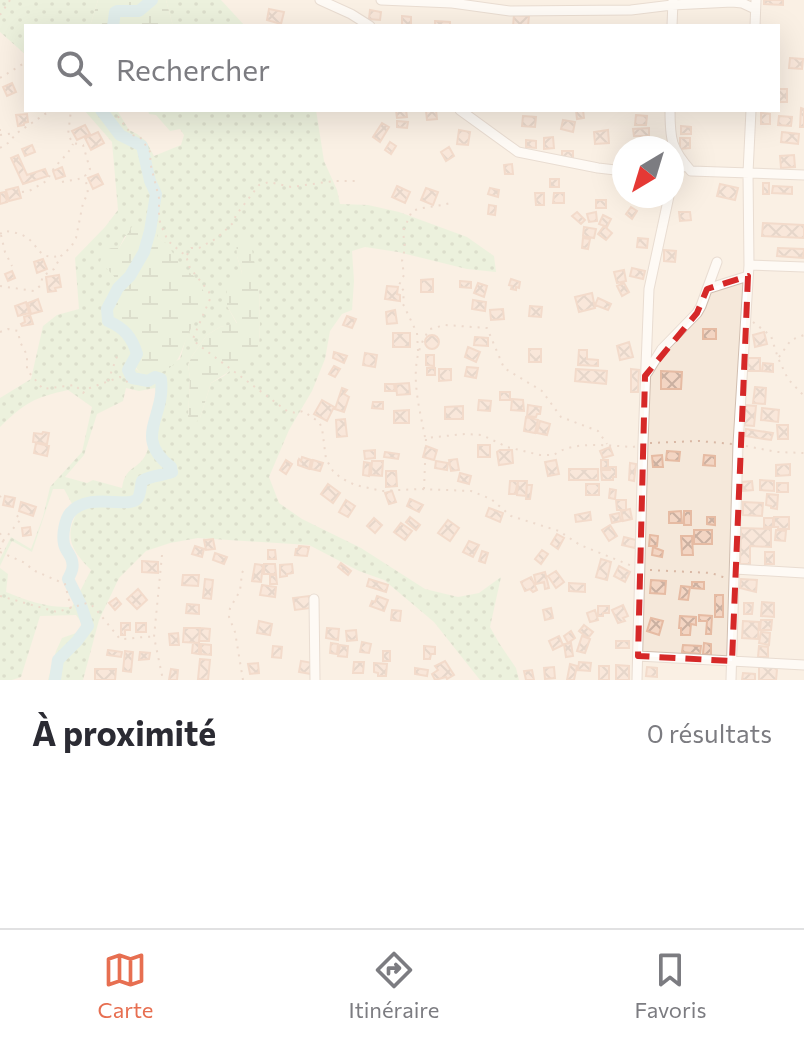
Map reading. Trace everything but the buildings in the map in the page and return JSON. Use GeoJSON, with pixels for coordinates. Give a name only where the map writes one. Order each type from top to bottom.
{"type":"FeatureCollection","features":[{"type":"Feature","properties":{"kind":"street"},"geometry":{"type":"LineString","coordinates":[[320,0],[367,24]]}},
{"type":"Feature","properties":{"kind":"street"},"geometry":{"type":"LineString","coordinates":[[381,0],[452,1],[510,11],[631,10],[672,2],[756,5]]}},
{"type":"Feature","properties":{"kind":"street"},"geometry":{"type":"LineString","coordinates":[[672,2],[672,24]]}},
{"type":"Feature","properties":{"kind":"street"},"geometry":{"type":"LineString","coordinates":[[463,112],[518,152],[612,170]]}},
{"type":"Feature","properties":{"kind":"street"},"geometry":{"type":"LineString","coordinates":[[670,112],[671,136]]}},
{"type":"Feature","properties":{"kind":"street"},"geometry":{"type":"LineString","coordinates":[[731,680],[738,444],[749,265],[751,112]]}},
{"type":"Feature","properties":{"kind":"street"},"geometry":{"type":"LineString","coordinates":[[684,164],[691,171],[804,175]]}},
{"type":"Feature","properties":{"kind":"street"},"geometry":{"type":"LineString","coordinates":[[637,680],[649,289],[666,208]]}},
{"type":"Feature","properties":{"kind":"street"},"geometry":{"type":"LineString","coordinates":[[645,376],[662,349],[697,313],[717,262]]}},
{"type":"Feature","properties":{"kind":"street"},"geometry":{"type":"LineString","coordinates":[[749,265],[804,267]]}},
{"type":"Feature","properties":{"kind":"street"},"geometry":{"type":"LineString","coordinates":[[707,289],[748,276]]}},
{"type":"Feature","properties":{"kind":"street"},"geometry":{"type":"LineString","coordinates":[[735,569],[804,573]]}},
{"type":"Feature","properties":{"kind":"street"},"geometry":{"type":"LineString","coordinates":[[314,599],[315,680]]}},
{"type":"Feature","properties":{"kind":"street"},"geometry":{"type":"LineString","coordinates":[[638,656],[804,665]]}},
{"type":"Feature","properties":{"kind":"path"},"geometry":{"type":"LineString","coordinates":[[0,15],[10,0]]}},
{"type":"Feature","properties":{"kind":"path"},"geometry":{"type":"LineString","coordinates":[[0,78],[24,66]]}},
{"type":"Feature","properties":{"kind":"path"},"geometry":{"type":"LineString","coordinates":[[0,148],[48,112]]}},
{"type":"Feature","properties":{"kind":"path"},"geometry":{"type":"LineString","coordinates":[[62,182],[77,180],[90,169],[83,145],[73,143],[68,135],[70,112]]}},
{"type":"Feature","properties":{"kind":"path"},"geometry":{"type":"LineString","coordinates":[[115,112],[132,135],[140,137],[151,153],[150,162],[159,198],[159,219],[168,241],[186,256],[190,268],[209,292],[210,299],[193,340],[287,411],[303,411],[319,422],[326,459],[341,478],[355,485],[382,491],[471,491],[491,499],[511,516],[559,531],[580,545],[639,569],[711,573],[735,580]]}},
{"type":"Feature","properties":{"kind":"path"},"geometry":{"type":"LineString","coordinates":[[0,132],[17,133]]}},
{"type":"Feature","properties":{"kind":"path"},"geometry":{"type":"LineString","coordinates":[[22,192],[48,180],[51,171],[70,152],[73,143]]}},
{"type":"Feature","properties":{"kind":"path"},"geometry":{"type":"LineString","coordinates":[[0,286],[34,291],[40,286],[43,276],[54,269],[61,256],[71,247],[88,193],[85,176]]}},
{"type":"Feature","properties":{"kind":"path"},"geometry":{"type":"LineString","coordinates":[[186,256],[191,248],[199,248],[217,238],[233,223],[259,185],[269,182],[291,187],[355,181]]}},
{"type":"Feature","properties":{"kind":"path"},"geometry":{"type":"LineString","coordinates":[[424,490],[426,438],[416,390],[417,333],[403,304],[404,291],[399,285],[404,275],[403,231],[412,211],[424,207],[438,208],[453,202]]}},
{"type":"Feature","properties":{"kind":"path"},"geometry":{"type":"LineString","coordinates":[[12,266],[0,234],[5,231],[29,238],[41,254],[52,258],[61,256]]}},
{"type":"Feature","properties":{"kind":"path"},"geometry":{"type":"LineString","coordinates":[[746,316],[771,336],[788,379],[804,396]]}},
{"type":"Feature","properties":{"kind":"path"},"geometry":{"type":"LineString","coordinates":[[418,352],[430,329],[445,325],[487,328],[504,368],[542,391],[561,417],[598,431],[608,445]]}},
{"type":"Feature","properties":{"kind":"path"},"geometry":{"type":"LineString","coordinates":[[0,332],[8,329],[18,331],[27,355],[27,370],[43,389],[75,385],[83,393],[120,377],[129,383]]}},
{"type":"Feature","properties":{"kind":"path"},"geometry":{"type":"LineString","coordinates":[[778,358],[791,340],[804,335]]}},
{"type":"Feature","properties":{"kind":"path"},"geometry":{"type":"LineString","coordinates":[[107,382],[119,351]]}},
{"type":"Feature","properties":{"kind":"path"},"geometry":{"type":"LineString","coordinates":[[426,438],[482,435],[507,447],[540,455],[554,455],[559,451],[589,445],[633,447],[643,443],[699,441],[804,453]]}},
{"type":"Feature","properties":{"kind":"path"},"geometry":{"type":"LineString","coordinates":[[15,514],[21,519],[3,541],[0,551],[65,584],[71,609]]}},
{"type":"Feature","properties":{"kind":"path"},"geometry":{"type":"LineString","coordinates":[[0,533],[3,541]]}},
{"type":"Feature","properties":{"kind":"path"},"geometry":{"type":"LineString","coordinates":[[162,555],[154,637],[163,680]]}},
{"type":"Feature","properties":{"kind":"path"},"geometry":{"type":"LineString","coordinates":[[243,680],[235,632],[229,617],[230,608],[240,591],[245,567]]}},
{"type":"Feature","properties":{"kind":"path"},"geometry":{"type":"LineString","coordinates":[[0,596],[57,612],[87,603],[94,607],[120,639],[154,637]]}},
{"type":"Feature","properties":{"kind":"highlighted area"},"geometry":{"type":"Polygon","coordinates":[[[748,276],[732,661],[638,656],[645,376],[697,313],[707,289],[748,276]]]}},
{"type":"Feature","properties":{"kind":"shaded area"},"geometry":{"type":"Polygon","coordinates":[[[0,0],[804,0],[804,680],[0,680],[0,0]]]}},
{"type":"Feature","properties":{"kind":"green space"},"geometry":{"type":"Polygon","coordinates":[[[0,0],[98,0],[91,24],[24,24],[24,53],[0,32],[0,0]]]}},
{"type":"Feature","properties":{"kind":"green space"},"geometry":{"type":"Polygon","coordinates":[[[98,0],[166,0],[172,24],[91,24],[98,0]]]}},
{"type":"Feature","properties":{"kind":"green space"},"geometry":{"type":"Polygon","coordinates":[[[166,0],[221,0],[243,24],[172,24],[166,0]]]}},
{"type":"Feature","properties":{"kind":"green space"},"geometry":{"type":"Polygon","coordinates":[[[86,112],[118,112],[129,130],[146,141],[154,156],[181,145],[184,135],[180,129],[170,131],[156,115],[148,112],[316,112],[324,161],[340,204],[368,205],[399,212],[467,237],[494,256],[496,272],[467,269],[365,247],[352,251],[352,310],[342,314],[330,331],[325,359],[312,391],[289,430],[269,477],[279,503],[302,519],[361,548],[425,589],[458,597],[479,593],[501,577],[490,627],[516,668],[519,680],[480,680],[434,622],[384,580],[359,571],[309,545],[198,538],[146,551],[119,578],[99,620],[83,680],[48,680],[62,638],[79,632],[82,623],[76,615],[40,616],[21,677],[0,680],[0,568],[8,574],[6,592],[38,603],[63,607],[72,607],[91,570],[72,544],[71,530],[77,513],[64,489],[53,489],[32,552],[12,541],[0,566],[0,559],[11,537],[31,549],[50,487],[82,452],[92,407],[68,390],[31,402],[0,427],[0,398],[31,379],[43,326],[57,315],[79,309],[75,258],[118,210],[112,142],[86,112]],[[125,236],[119,248],[114,286],[106,298],[121,332],[130,344],[136,369],[145,377],[180,359],[194,323],[193,275],[183,270],[167,245],[158,238],[125,236]],[[237,256],[242,273],[227,306],[237,324],[220,327],[207,335],[192,356],[188,365],[188,419],[200,418],[211,383],[224,376],[259,345],[259,286],[237,256]],[[126,388],[123,401],[97,414],[84,455],[65,477],[122,488],[126,475],[143,459],[147,451],[156,392],[155,388],[139,391],[126,388]]]}},
{"type":"Feature","properties":{"kind":"green space"},"geometry":{"type":"Polygon","coordinates":[[[144,221],[167,244],[183,269],[193,275],[208,298],[174,365],[145,377],[135,364],[130,343],[102,318],[114,276],[100,262],[104,251],[119,248],[133,225],[144,221]]]}},
{"type":"Feature","properties":{"kind":"green space"},"geometry":{"type":"Polygon","coordinates":[[[241,234],[252,250],[259,286],[259,345],[249,359],[211,383],[200,418],[192,427],[188,419],[188,365],[207,335],[220,327],[237,323],[227,306],[227,287],[242,273],[236,240],[241,234]]]}},
{"type":"Feature","properties":{"kind":"waterway"},"geometry":{"type":"LineString","coordinates":[[113,24],[115,12],[139,11],[152,0]]}},
{"type":"Feature","properties":{"kind":"waterway"},"geometry":{"type":"LineString","coordinates":[[55,680],[58,660],[88,626],[68,579],[73,564],[63,536],[68,516],[78,506],[87,503],[132,502],[138,497],[142,481],[172,472],[154,446],[152,436],[161,379],[155,377],[148,381],[132,378],[128,370],[137,354],[135,348],[127,334],[108,321],[107,309],[144,252],[156,194],[142,146],[120,135],[103,112]]}}]}
